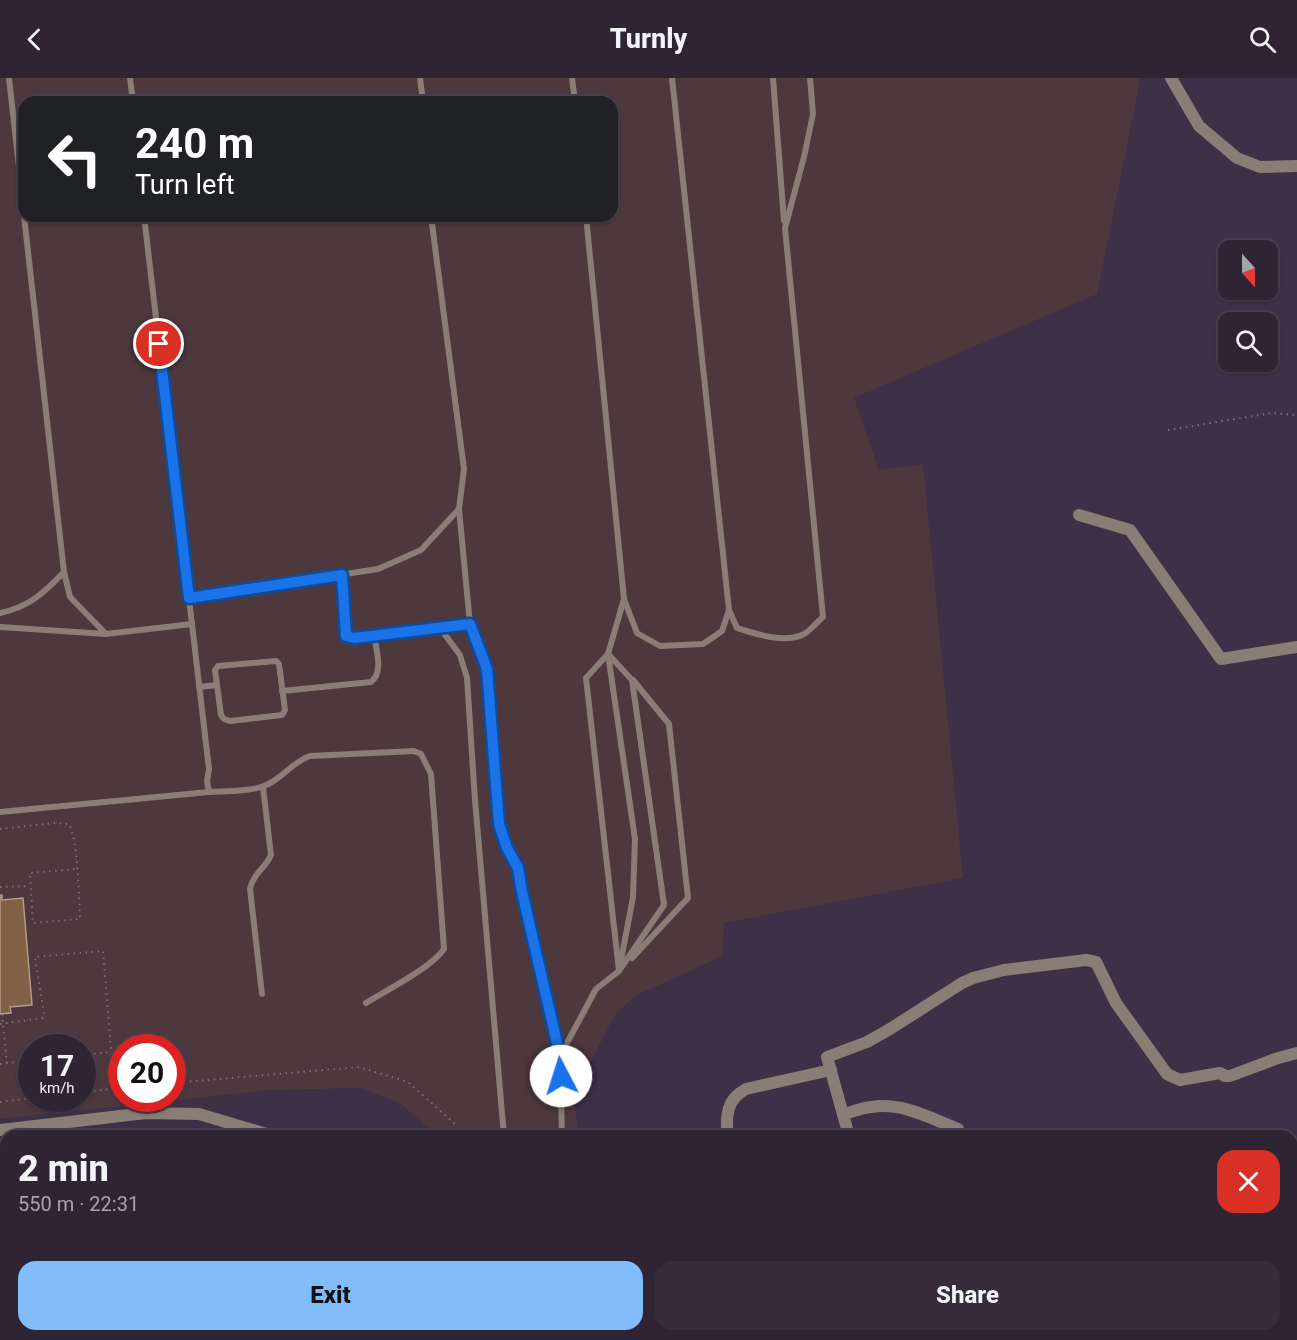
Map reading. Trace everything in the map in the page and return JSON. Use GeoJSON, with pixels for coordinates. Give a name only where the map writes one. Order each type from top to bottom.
{"type":"FeatureCollection","features":[{"type":"Feature","properties":{"kind":"street"},"geometry":{"type":"LineString","coordinates":[[1171,78],[1199,126],[1237,158],[1260,167],[1297,166]]}},
{"type":"Feature","properties":{"kind":"street"},"geometry":{"type":"LineString","coordinates":[[1079,515],[1131,530],[1221,659],[1297,647]]}},
{"type":"Feature","properties":{"kind":"street"},"geometry":{"type":"LineString","coordinates":[[847,1130],[827,1057],[867,1042],[962,983],[1004,970],[1092,960],[1099,965],[1116,1003],[1167,1074],[1180,1080],[1220,1073],[1230,1076],[1297,1053]]}},
{"type":"Feature","properties":{"kind":"street"},"geometry":{"type":"LineString","coordinates":[[727,1130],[726,1114],[738,1094],[746,1089],[831,1070]]}},
{"type":"Feature","properties":{"kind":"street"},"geometry":{"type":"LineString","coordinates":[[843,1114],[871,1107],[889,1106],[907,1109],[958,1129]]}},
{"type":"Feature","properties":{"kind":"street"},"geometry":{"type":"LineString","coordinates":[[0,1130],[146,1113],[199,1114],[253,1130]]}},
{"type":"Feature","properties":{"kind":"lane"},"geometry":{"type":"LineString","coordinates":[[9,78],[18,160]]}},
{"type":"Feature","properties":{"kind":"lane"},"geometry":{"type":"LineString","coordinates":[[130,78],[132,96]]}},
{"type":"Feature","properties":{"kind":"lane"},"geometry":{"type":"LineString","coordinates":[[420,78],[422,96]]}},
{"type":"Feature","properties":{"kind":"lane"},"geometry":{"type":"LineString","coordinates":[[572,78],[574,96]]}},
{"type":"Feature","properties":{"kind":"lane"},"geometry":{"type":"LineString","coordinates":[[672,78],[729,610],[737,628],[761,635],[784,638],[803,634],[823,617],[785,228],[773,78]]}},
{"type":"Feature","properties":{"kind":"lane"},"geometry":{"type":"LineString","coordinates":[[785,228],[813,114],[810,78]]}},
{"type":"Feature","properties":{"kind":"lane"},"geometry":{"type":"LineString","coordinates":[[25,222],[63,572],[70,597],[106,634]]}},
{"type":"Feature","properties":{"kind":"lane"},"geometry":{"type":"LineString","coordinates":[[145,222],[209,769],[208,792]]}},
{"type":"Feature","properties":{"kind":"lane"},"geometry":{"type":"LineString","coordinates":[[432,222],[464,469],[459,509],[470,624],[487,669],[499,824],[507,848],[518,868],[560,1056],[562,1130]]}},
{"type":"Feature","properties":{"kind":"lane"},"geometry":{"type":"LineString","coordinates":[[587,222],[624,599],[637,633],[660,646],[703,644],[722,631],[729,610]]}},
{"type":"Feature","properties":{"kind":"lane"},"geometry":{"type":"LineString","coordinates":[[189,598],[378,569],[421,550],[459,509]]}},
{"type":"Feature","properties":{"kind":"lane"},"geometry":{"type":"LineString","coordinates":[[0,613],[16,610],[43,594],[63,572]]}},
{"type":"Feature","properties":{"kind":"lane"},"geometry":{"type":"LineString","coordinates":[[342,575],[346,636],[354,638],[470,624]]}},
{"type":"Feature","properties":{"kind":"lane"},"geometry":{"type":"LineString","coordinates":[[619,971],[633,897],[635,839],[608,654],[624,599]]}},
{"type":"Feature","properties":{"kind":"lane"},"geometry":{"type":"LineString","coordinates":[[0,627],[106,634],[192,624]]}},
{"type":"Feature","properties":{"kind":"lane"},"geometry":{"type":"LineString","coordinates":[[440,628],[460,655],[467,678],[475,800],[503,1130]]}},
{"type":"Feature","properties":{"kind":"lane"},"geometry":{"type":"LineString","coordinates":[[282,691],[370,682],[376,678],[379,671],[374,635]]}},
{"type":"Feature","properties":{"kind":"lane"},"geometry":{"type":"LineString","coordinates":[[560,1056],[596,989],[619,971],[688,898],[669,724],[608,654]]}},
{"type":"Feature","properties":{"kind":"lane"},"geometry":{"type":"LineString","coordinates":[[608,654],[585,678],[619,971]]}},
{"type":"Feature","properties":{"kind":"lane"},"geometry":{"type":"LineString","coordinates":[[276,661],[279,664],[282,691],[285,710],[282,715],[230,722],[220,715],[215,670],[218,666],[276,661]]}},
{"type":"Feature","properties":{"kind":"lane"},"geometry":{"type":"LineString","coordinates":[[619,971],[664,905],[632,680]]}},
{"type":"Feature","properties":{"kind":"lane"},"geometry":{"type":"LineString","coordinates":[[199,687],[217,685]]}},
{"type":"Feature","properties":{"kind":"lane"},"geometry":{"type":"LineString","coordinates":[[0,812],[263,787],[273,782],[300,760],[310,756],[414,751],[421,754],[426,761],[431,780],[444,949],[433,961],[366,1003]]}},
{"type":"Feature","properties":{"kind":"lane"},"geometry":{"type":"LineString","coordinates":[[262,994],[250,889],[254,876],[268,862],[271,855],[263,787]]}},
{"type":"Feature","properties":{"kind":"path"},"geometry":{"type":"LineString","coordinates":[[1168,430],[1272,413],[1297,415]]}},
{"type":"Feature","properties":{"kind":"path"},"geometry":{"type":"LineString","coordinates":[[0,829],[54,823],[69,824],[73,830],[76,868],[80,919],[33,923],[30,873],[76,868]]}},
{"type":"Feature","properties":{"kind":"path"},"geometry":{"type":"LineString","coordinates":[[0,887],[30,886]]}},
{"type":"Feature","properties":{"kind":"path"},"geometry":{"type":"LineString","coordinates":[[2,1024],[43,1018],[35,957],[103,951],[110,1034]]}},
{"type":"Feature","properties":{"kind":"path"},"geometry":{"type":"LineString","coordinates":[[2,1014],[7,1063]]}},
{"type":"Feature","properties":{"kind":"path"},"geometry":{"type":"LineString","coordinates":[[0,1064],[18,1062]]}},
{"type":"Feature","properties":{"kind":"path"},"geometry":{"type":"LineString","coordinates":[[186,1082],[359,1067],[408,1082],[455,1124],[457,1130]]}},
{"type":"Feature","properties":{"kind":"path"},"geometry":{"type":"LineString","coordinates":[[0,1101],[18,1099]]}},
{"type":"Feature","properties":{"kind":"shaded area"},"geometry":{"type":"Polygon","coordinates":[[[0,78],[1139,78],[1097,294],[854,398],[879,470],[923,464],[963,878],[724,923],[723,956],[637,995],[616,1013],[574,1094],[578,1130],[431,1130],[401,1104],[361,1088],[270,1090],[186,1099],[186,1034],[108,1034],[108,1107],[96,1109],[96,1034],[18,1034],[18,1112],[65,1112],[0,1119],[0,78]]]}},
{"type":"Feature","properties":{"kind":"building"},"geometry":{"type":"Polygon","coordinates":[[[0,895],[2,895],[2,900],[23,898],[32,1005],[10,1007],[11,1013],[0,1014],[0,895]]]}},
{"type":"Feature","properties":{"kind":"route"},"geometry":{"type":"LineString","coordinates":[[159,344],[189,598],[342,575],[346,636],[354,638],[470,624],[487,669],[499,824],[507,848],[518,868],[560,1056],[561,1076]]}}]}
